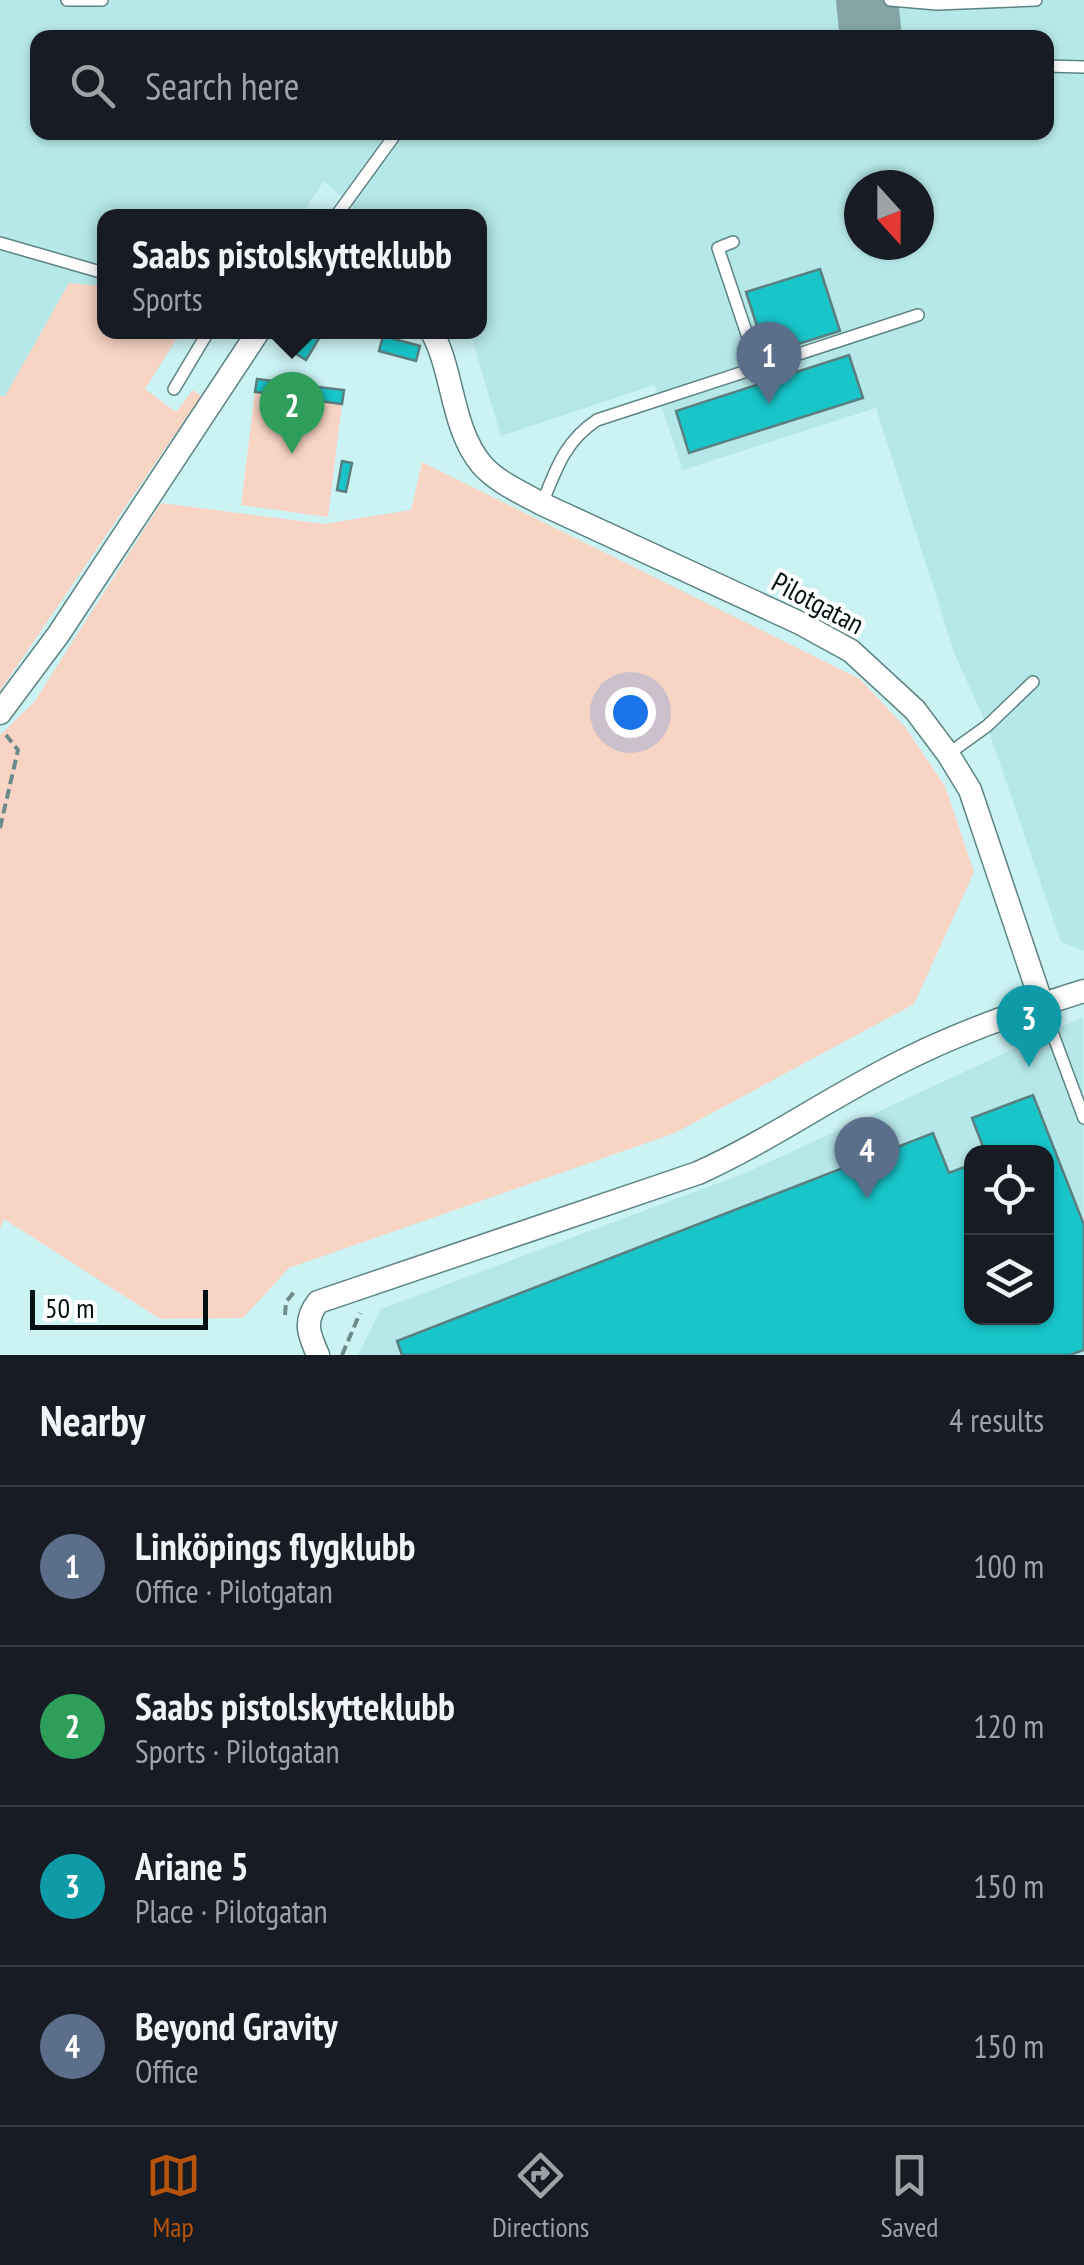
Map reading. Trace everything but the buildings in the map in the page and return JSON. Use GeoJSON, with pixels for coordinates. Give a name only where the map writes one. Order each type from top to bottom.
{"type":"FeatureCollection","features":[{"type":"Feature","properties":{"kind":"street"},"geometry":{"type":"LineString","coordinates":[[0,712],[58,636],[253,339]]}},
{"type":"Feature","properties":{"kind":"street","name":"Pilotgatan"},"geometry":{"type":"LineString","coordinates":[[436,339],[465,436],[483,466],[542,504],[802,624],[851,651],[915,710],[970,790],[1042,1004]]}},
{"type":"Feature","properties":{"kind":"street"},"geometry":{"type":"LineString","coordinates":[[318,1355],[308,1333],[308,1321],[318,1302],[698,1173],[963,1032],[1084,991]]}},
{"type":"Feature","properties":{"kind":"lane"},"geometry":{"type":"LineString","coordinates":[[67,0],[102,0]]}},
{"type":"Feature","properties":{"kind":"lane"},"geometry":{"type":"LineString","coordinates":[[890,0],[937,4],[1036,0]]}},
{"type":"Feature","properties":{"kind":"lane"},"geometry":{"type":"LineString","coordinates":[[1054,66],[1084,67]]}},
{"type":"Feature","properties":{"kind":"lane"},"geometry":{"type":"LineString","coordinates":[[341,209],[391,140]]}},
{"type":"Feature","properties":{"kind":"lane"},"geometry":{"type":"LineString","coordinates":[[733,242],[718,248],[758,367]]}},
{"type":"Feature","properties":{"kind":"lane"},"geometry":{"type":"LineString","coordinates":[[0,244],[97,272]]}},
{"type":"Feature","properties":{"kind":"lane"},"geometry":{"type":"LineString","coordinates":[[542,504],[562,453],[579,432],[597,420],[918,315]]}},
{"type":"Feature","properties":{"kind":"lane"},"geometry":{"type":"LineString","coordinates":[[174,389],[204,339]]}},
{"type":"Feature","properties":{"kind":"lane"},"geometry":{"type":"LineString","coordinates":[[948,754],[986,726],[1033,682]]}},
{"type":"Feature","properties":{"kind":"lane"},"geometry":{"type":"LineString","coordinates":[[1042,1004],[1084,1118]]}},
{"type":"Feature","properties":{"kind":"path"},"geometry":{"type":"LineString","coordinates":[[0,728],[18,750],[0,828]]}},
{"type":"Feature","properties":{"kind":"path"},"geometry":{"type":"LineString","coordinates":[[287,1329],[286,1302],[304,1288]]}},
{"type":"Feature","properties":{"kind":"shaded area"},"geometry":{"type":"Polygon","coordinates":[[[0,0],[1084,0],[1084,951],[1061,942],[987,726],[955,655],[876,408],[683,470],[654,385],[501,436],[472,339],[487,339],[487,209],[355,209],[324,181],[306,209],[97,209],[97,285],[69,283],[5,397],[0,396],[0,0]]]}},
{"type":"Feature","properties":{"kind":"shaded area"},"geometry":{"type":"Polygon","coordinates":[[[69,283],[97,285],[97,339],[177,339],[145,389],[176,412],[193,390],[201,396],[0,691],[0,396],[5,396],[69,283]]]}},
{"type":"Feature","properties":{"kind":"shaded area"},"geometry":{"type":"Polygon","coordinates":[[[255,392],[342,404],[328,517],[241,505],[255,392]]]}},
{"type":"Feature","properties":{"kind":"shaded area"},"geometry":{"type":"Polygon","coordinates":[[[422,462],[860,679],[906,728],[945,786],[974,872],[914,1004],[675,1133],[289,1268],[243,1318],[160,1319],[4,1219],[0,1229],[0,735],[34,702],[161,503],[324,524],[411,510],[422,462]]]}},
{"type":"Feature","properties":{"kind":"shaded area"},"geometry":{"type":"Polygon","coordinates":[[[1083,1017],[1084,1355],[358,1355],[381,1309],[745,1173],[1083,1017]]]}},
{"type":"Feature","properties":{"kind":"taxiway"},"geometry":{"type":"LineString","coordinates":[[867,0],[870,30]]}},
{"type":"Feature","properties":{"kind":"place","name":"Linköpings flygklubb"},"geometry":{"type":"Point","coordinates":[769,404]}},
{"type":"Feature","properties":{"kind":"place","name":"Saabs pistolskytteklubb"},"geometry":{"type":"Point","coordinates":[292,454]}},
{"type":"Feature","properties":{"kind":"place","name":"Ariane 5"},"geometry":{"type":"Point","coordinates":[1029,1067]}},
{"type":"Feature","properties":{"kind":"place","name":"Beyond Gravity"},"geometry":{"type":"Point","coordinates":[867,1199]}}]}
